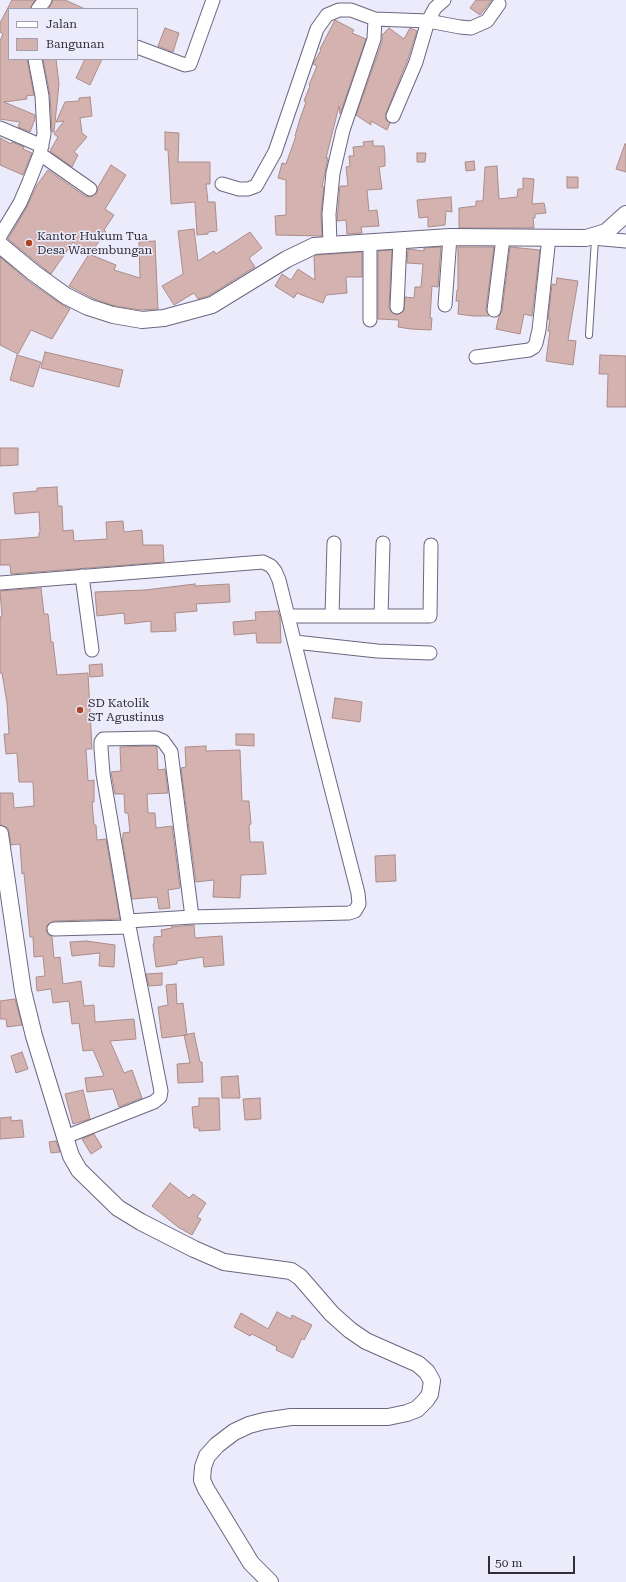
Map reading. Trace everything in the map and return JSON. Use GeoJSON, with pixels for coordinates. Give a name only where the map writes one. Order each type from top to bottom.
{"type":"FeatureCollection","features":[{"type":"Feature","properties":{"kind":"street"},"geometry":{"type":"LineString","coordinates":[[39,8],[45,0]]}},
{"type":"Feature","properties":{"kind":"street"},"geometry":{"type":"LineString","coordinates":[[138,47],[188,65],[190,64],[213,0]]}},
{"type":"Feature","properties":{"kind":"street"},"geometry":{"type":"LineString","coordinates":[[393,116],[416,62],[428,21],[435,8],[444,0]]}},
{"type":"Feature","properties":{"kind":"street"},"geometry":{"type":"LineString","coordinates":[[222,184],[240,189],[248,189],[256,186],[275,152],[317,29],[327,15],[339,10],[351,10],[375,19],[428,21],[460,28],[471,28],[487,21],[499,4]]}},
{"type":"Feature","properties":{"kind":"street"},"geometry":{"type":"LineString","coordinates":[[330,245],[329,214],[333,173],[343,130],[374,39],[375,19]]}},
{"type":"Feature","properties":{"kind":"street"},"geometry":{"type":"LineString","coordinates":[[0,236],[20,203],[41,150],[44,134],[43,110],[35,60]]}},
{"type":"Feature","properties":{"kind":"street"},"geometry":{"type":"LineString","coordinates":[[0,128],[41,150],[90,189]]}},
{"type":"Feature","properties":{"kind":"street"},"geometry":{"type":"LineString","coordinates":[[591,238],[606,232],[626,214]]}},
{"type":"Feature","properties":{"kind":"street"},"geometry":{"type":"LineString","coordinates":[[0,245],[34,274],[66,296],[88,307],[113,315],[142,320],[164,318],[212,305],[304,250],[314,246],[450,238],[549,237],[626,241]]}},
{"type":"Feature","properties":{"kind":"street"},"geometry":{"type":"LineString","coordinates":[[476,357],[529,350],[534,347],[539,330],[549,237]]}},
{"type":"Feature","properties":{"kind":"street"},"geometry":{"type":"LineString","coordinates":[[445,305],[450,238]]}},
{"type":"Feature","properties":{"kind":"street"},"geometry":{"type":"LineString","coordinates":[[494,310],[503,238]]}},
{"type":"Feature","properties":{"kind":"street"},"geometry":{"type":"LineString","coordinates":[[398,307],[400,240]]}},
{"type":"Feature","properties":{"kind":"street"},"geometry":{"type":"LineString","coordinates":[[370,242],[370,320]]}},
{"type":"Feature","properties":{"kind":"street"},"geometry":{"type":"LineString","coordinates":[[332,616],[334,543]]}},
{"type":"Feature","properties":{"kind":"street"},"geometry":{"type":"LineString","coordinates":[[381,616],[383,543]]}},
{"type":"Feature","properties":{"kind":"street"},"geometry":{"type":"LineString","coordinates":[[288,616],[430,616],[431,545]]}},
{"type":"Feature","properties":{"kind":"street"},"geometry":{"type":"LineString","coordinates":[[0,583],[263,562],[271,566],[280,580],[294,642],[358,893],[359,904],[355,911],[349,913],[192,917],[128,924],[54,929]]}},
{"type":"Feature","properties":{"kind":"street"},"geometry":{"type":"LineString","coordinates":[[82,576],[92,650]]}},
{"type":"Feature","properties":{"kind":"street"},"geometry":{"type":"LineString","coordinates":[[294,642],[377,650],[430,653]]}},
{"type":"Feature","properties":{"kind":"street"},"geometry":{"type":"LineString","coordinates":[[65,1137],[154,1102],[160,1097],[160,1086],[128,924],[103,774],[101,742],[105,738],[156,738],[163,741],[171,752],[192,917]]}},
{"type":"Feature","properties":{"kind":"street"},"geometry":{"type":"LineString","coordinates":[[0,834],[4,892],[23,991],[34,1036],[65,1137],[72,1156],[80,1170],[118,1208],[141,1222],[224,1262],[291,1271],[300,1277],[332,1314],[350,1330],[371,1344],[418,1364],[427,1372],[432,1381],[430,1394],[426,1400],[417,1409],[407,1413],[388,1417],[291,1417],[264,1421],[249,1425],[234,1432],[217,1445],[207,1456],[203,1467],[202,1480],[251,1563],[270,1582]]}},
{"type":"Feature","properties":{"kind":"lane"},"geometry":{"type":"LineString","coordinates":[[589,336],[591,238]]}},
{"type":"Feature","properties":{"kind":"building"},"geometry":{"type":"Polygon","coordinates":[[[12,0],[35,0],[31,8],[8,8],[8,60],[27,60],[34,95],[26,96],[27,99],[4,102],[35,115],[30,132],[18,127],[20,122],[0,119],[0,41],[3,34],[0,32],[0,23],[12,0]]]}},
{"type":"Feature","properties":{"kind":"building"},"geometry":{"type":"Polygon","coordinates":[[[53,0],[65,0],[83,8],[49,8],[53,0]]]}},
{"type":"Feature","properties":{"kind":"building"},"geometry":{"type":"Polygon","coordinates":[[[476,0],[492,0],[480,15],[470,8],[476,0]]]}},
{"type":"Feature","properties":{"kind":"building"},"geometry":{"type":"Polygon","coordinates":[[[335,20],[354,30],[352,33],[366,39],[340,114],[339,106],[326,158],[328,158],[322,187],[324,187],[321,213],[322,236],[276,235],[275,216],[286,215],[286,180],[278,178],[282,163],[286,164],[296,136],[306,102],[304,101],[317,66],[313,64],[335,20]]]}},
{"type":"Feature","properties":{"kind":"building"},"geometry":{"type":"Polygon","coordinates":[[[165,28],[179,33],[173,52],[158,46],[165,28]]]}},
{"type":"Feature","properties":{"kind":"building"},"geometry":{"type":"Polygon","coordinates":[[[389,28],[404,39],[410,28],[417,31],[408,59],[386,113],[386,120],[390,123],[387,130],[371,121],[371,125],[356,115],[382,42],[382,35],[389,28]]]}},
{"type":"Feature","properties":{"kind":"building"},"geometry":{"type":"Polygon","coordinates":[[[43,60],[56,60],[59,84],[54,132],[52,132],[50,95],[43,60]]]}},
{"type":"Feature","properties":{"kind":"building"},"geometry":{"type":"Polygon","coordinates":[[[85,60],[102,60],[90,85],[76,78],[85,60]]]}},
{"type":"Feature","properties":{"kind":"building"},"geometry":{"type":"Polygon","coordinates":[[[90,97],[92,116],[80,118],[82,133],[87,137],[74,152],[78,155],[72,167],[50,151],[58,137],[54,134],[64,121],[56,122],[65,102],[79,101],[79,98],[90,97]]]}},
{"type":"Feature","properties":{"kind":"building"},"geometry":{"type":"Polygon","coordinates":[[[165,132],[179,133],[178,162],[210,162],[210,184],[206,184],[208,202],[215,202],[217,231],[197,235],[195,202],[171,204],[168,150],[165,150],[165,132]]]}},
{"type":"Feature","properties":{"kind":"building"},"geometry":{"type":"Polygon","coordinates":[[[0,138],[11,144],[12,142],[24,147],[23,149],[32,153],[23,175],[0,165],[0,138]]]}},
{"type":"Feature","properties":{"kind":"building"},"geometry":{"type":"Polygon","coordinates":[[[373,141],[373,146],[384,146],[385,155],[385,166],[379,167],[382,189],[367,190],[369,211],[377,210],[379,226],[361,227],[362,233],[347,234],[346,220],[337,221],[340,186],[348,186],[346,167],[350,166],[349,156],[354,156],[353,147],[364,146],[363,142],[373,141]]]}},
{"type":"Feature","properties":{"kind":"building"},"geometry":{"type":"Polygon","coordinates":[[[626,144],[626,172],[616,169],[626,144]]]}},
{"type":"Feature","properties":{"kind":"building"},"geometry":{"type":"Polygon","coordinates":[[[417,153],[426,153],[425,162],[417,162],[417,153]]]}},
{"type":"Feature","properties":{"kind":"building"},"geometry":{"type":"Polygon","coordinates":[[[474,161],[475,170],[466,171],[465,162],[474,161]]]}},
{"type":"Feature","properties":{"kind":"building"},"geometry":{"type":"Polygon","coordinates":[[[111,165],[126,175],[105,209],[114,215],[104,230],[106,232],[90,254],[73,242],[51,274],[8,239],[27,207],[37,185],[48,170],[85,196],[90,197],[97,193],[98,187],[111,165]]]}},
{"type":"Feature","properties":{"kind":"building"},"geometry":{"type":"Polygon","coordinates":[[[497,166],[499,199],[517,197],[518,189],[523,189],[523,178],[534,179],[532,204],[544,203],[546,213],[535,214],[535,218],[533,218],[534,228],[459,228],[459,208],[476,206],[476,201],[483,201],[485,167],[497,166]]]}},
{"type":"Feature","properties":{"kind":"building"},"geometry":{"type":"Polygon","coordinates":[[[567,177],[578,177],[578,188],[567,188],[567,177]]]}},
{"type":"Feature","properties":{"kind":"building"},"geometry":{"type":"Polygon","coordinates":[[[451,197],[452,212],[446,211],[445,225],[428,227],[428,217],[419,218],[417,200],[451,197]]]}},
{"type":"Feature","properties":{"kind":"building"},"geometry":{"type":"Polygon","coordinates":[[[194,229],[198,261],[214,251],[216,254],[250,232],[262,248],[249,258],[255,267],[208,296],[198,299],[194,293],[174,305],[162,286],[183,274],[178,231],[194,229]]]}},
{"type":"Feature","properties":{"kind":"building"},"geometry":{"type":"Polygon","coordinates":[[[155,241],[158,309],[140,310],[115,306],[92,298],[69,286],[89,254],[116,265],[114,270],[140,278],[139,242],[155,241]]]}},
{"type":"Feature","properties":{"kind":"building"},"geometry":{"type":"Polygon","coordinates":[[[441,247],[438,287],[432,286],[430,318],[432,318],[431,330],[398,327],[399,320],[378,319],[378,251],[392,250],[389,307],[392,313],[397,315],[404,311],[405,297],[414,298],[415,287],[421,287],[423,264],[407,263],[408,249],[424,251],[424,248],[441,247]]]}},
{"type":"Feature","properties":{"kind":"building"},"geometry":{"type":"Polygon","coordinates":[[[458,247],[494,247],[486,309],[489,316],[458,314],[459,301],[456,301],[458,290],[458,247]]]}},
{"type":"Feature","properties":{"kind":"building"},"geometry":{"type":"Polygon","coordinates":[[[510,247],[540,250],[532,316],[524,314],[520,334],[496,329],[499,316],[502,311],[510,247]]]}},
{"type":"Feature","properties":{"kind":"building"},"geometry":{"type":"Polygon","coordinates":[[[362,252],[362,277],[346,277],[347,293],[326,295],[323,303],[297,293],[294,298],[275,286],[282,274],[291,280],[298,269],[315,280],[314,257],[316,255],[362,252]]]}},
{"type":"Feature","properties":{"kind":"building"},"geometry":{"type":"Polygon","coordinates":[[[0,257],[28,281],[70,309],[52,339],[31,330],[18,354],[0,345],[0,257]]]}},
{"type":"Feature","properties":{"kind":"building"},"geometry":{"type":"Polygon","coordinates":[[[557,278],[578,281],[568,340],[576,341],[573,365],[546,361],[550,331],[548,331],[550,319],[548,319],[552,284],[556,285],[557,278]]]}},
{"type":"Feature","properties":{"kind":"building"},"geometry":{"type":"Polygon","coordinates":[[[45,352],[123,370],[119,387],[41,368],[45,352]]]}},
{"type":"Feature","properties":{"kind":"building"},"geometry":{"type":"Polygon","coordinates":[[[17,355],[41,362],[33,387],[10,380],[17,355]]]}},
{"type":"Feature","properties":{"kind":"building"},"geometry":{"type":"Polygon","coordinates":[[[600,355],[626,356],[626,407],[607,407],[608,374],[599,374],[600,355]]]}},
{"type":"Feature","properties":{"kind":"building"},"geometry":{"type":"Polygon","coordinates":[[[0,448],[18,448],[18,465],[0,466],[0,448]]]}},
{"type":"Feature","properties":{"kind":"building"},"geometry":{"type":"Polygon","coordinates":[[[57,487],[58,506],[62,506],[63,531],[73,530],[74,541],[107,539],[106,522],[123,521],[124,532],[142,530],[143,545],[163,545],[164,562],[11,574],[10,565],[0,565],[0,540],[39,537],[40,532],[39,512],[15,514],[13,493],[37,491],[37,488],[57,487]]]}},
{"type":"Feature","properties":{"kind":"building"},"geometry":{"type":"Polygon","coordinates":[[[195,584],[195,586],[229,584],[230,602],[196,604],[197,611],[175,613],[176,631],[151,632],[151,621],[125,624],[124,613],[97,616],[95,592],[145,590],[195,584]]]}},
{"type":"Feature","properties":{"kind":"building"},"geometry":{"type":"Polygon","coordinates":[[[41,588],[44,614],[48,614],[57,675],[88,673],[92,749],[86,749],[88,781],[94,780],[94,802],[92,802],[94,825],[96,825],[97,840],[106,839],[120,919],[54,921],[47,925],[46,930],[52,937],[54,958],[60,957],[63,984],[81,981],[84,1006],[94,1005],[95,1022],[134,1019],[136,1039],[110,1041],[124,1073],[132,1070],[142,1098],[119,1107],[113,1089],[87,1092],[85,1078],[104,1076],[93,1050],[83,1051],[79,1023],[72,1024],[69,1001],[53,1003],[51,989],[37,991],[36,977],[45,976],[43,956],[34,957],[33,937],[30,937],[24,873],[22,874],[20,844],[11,845],[8,828],[0,825],[0,793],[13,793],[14,808],[34,806],[33,782],[19,782],[17,753],[6,754],[4,734],[9,734],[7,703],[2,673],[0,673],[0,617],[2,616],[0,591],[41,588]]]}},
{"type":"Feature","properties":{"kind":"building"},"geometry":{"type":"Polygon","coordinates":[[[278,611],[280,617],[281,643],[257,643],[256,633],[234,635],[233,622],[256,620],[255,612],[278,611]]]}},
{"type":"Feature","properties":{"kind":"building"},"geometry":{"type":"Polygon","coordinates":[[[102,664],[103,676],[90,677],[89,665],[102,664]]]}},
{"type":"Feature","properties":{"kind":"building"},"geometry":{"type":"Polygon","coordinates":[[[335,698],[362,702],[360,722],[332,718],[335,698]]]}},
{"type":"Feature","properties":{"kind":"building"},"geometry":{"type":"Polygon","coordinates":[[[236,734],[254,734],[254,746],[236,745],[236,734]]]}},
{"type":"Feature","properties":{"kind":"building"},"geometry":{"type":"Polygon","coordinates":[[[206,746],[206,751],[240,750],[242,801],[249,801],[251,824],[249,825],[250,842],[263,842],[266,874],[241,875],[240,898],[213,897],[214,880],[196,882],[181,768],[186,767],[185,747],[206,746]]]}},
{"type":"Feature","properties":{"kind":"building"},"geometry":{"type":"Polygon","coordinates":[[[120,747],[157,747],[158,770],[165,769],[168,793],[147,794],[148,813],[155,813],[156,828],[172,826],[180,888],[168,890],[170,908],[159,909],[157,897],[132,899],[122,838],[123,833],[130,832],[128,813],[125,813],[124,794],[115,794],[111,772],[121,771],[120,747]]]}},
{"type":"Feature","properties":{"kind":"building"},"geometry":{"type":"Polygon","coordinates":[[[395,855],[396,881],[376,882],[375,856],[395,855]]]}},
{"type":"Feature","properties":{"kind":"building"},"geometry":{"type":"Polygon","coordinates":[[[194,925],[195,938],[222,936],[224,965],[204,967],[203,957],[177,961],[177,964],[156,967],[153,944],[154,937],[162,936],[161,930],[172,928],[171,927],[194,925]]]}},
{"type":"Feature","properties":{"kind":"building"},"geometry":{"type":"Polygon","coordinates":[[[86,941],[115,945],[114,967],[99,966],[100,953],[72,956],[70,942],[86,941]]]}},
{"type":"Feature","properties":{"kind":"building"},"geometry":{"type":"Polygon","coordinates":[[[162,973],[162,985],[149,986],[146,974],[162,973]]]}},
{"type":"Feature","properties":{"kind":"building"},"geometry":{"type":"Polygon","coordinates":[[[176,984],[177,1004],[183,1003],[187,1035],[162,1038],[158,1007],[168,1005],[166,985],[176,984]]]}},
{"type":"Feature","properties":{"kind":"building"},"geometry":{"type":"Polygon","coordinates":[[[15,999],[22,1025],[7,1027],[6,1019],[0,1019],[0,1001],[15,999]]]}},
{"type":"Feature","properties":{"kind":"building"},"geometry":{"type":"Polygon","coordinates":[[[194,1033],[200,1062],[202,1062],[203,1082],[178,1083],[177,1064],[190,1063],[184,1035],[194,1033]]]}},
{"type":"Feature","properties":{"kind":"building"},"geometry":{"type":"Polygon","coordinates":[[[22,1052],[28,1069],[16,1073],[11,1056],[22,1052]]]}},
{"type":"Feature","properties":{"kind":"building"},"geometry":{"type":"Polygon","coordinates":[[[238,1076],[240,1098],[222,1098],[221,1077],[238,1076]]]}},
{"type":"Feature","properties":{"kind":"building"},"geometry":{"type":"Polygon","coordinates":[[[83,1090],[90,1119],[73,1124],[65,1094],[83,1090]]]}},
{"type":"Feature","properties":{"kind":"building"},"geometry":{"type":"Polygon","coordinates":[[[199,1098],[219,1098],[220,1130],[199,1131],[199,1128],[194,1128],[192,1107],[199,1106],[199,1098]]]}},
{"type":"Feature","properties":{"kind":"building"},"geometry":{"type":"Polygon","coordinates":[[[260,1098],[261,1119],[245,1120],[243,1099],[260,1098]]]}},
{"type":"Feature","properties":{"kind":"building"},"geometry":{"type":"Polygon","coordinates":[[[11,1117],[11,1121],[22,1120],[24,1137],[0,1139],[0,1118],[11,1117]]]}},
{"type":"Feature","properties":{"kind":"building"},"geometry":{"type":"Polygon","coordinates":[[[94,1134],[102,1147],[91,1154],[82,1139],[94,1134]]]}},
{"type":"Feature","properties":{"kind":"building"},"geometry":{"type":"Polygon","coordinates":[[[56,1141],[60,1152],[51,1153],[49,1142],[56,1141]]]}},
{"type":"Feature","properties":{"kind":"building"},"geometry":{"type":"Polygon","coordinates":[[[170,1183],[189,1198],[193,1194],[206,1203],[197,1217],[201,1219],[192,1235],[178,1227],[152,1206],[170,1183]]]}},
{"type":"Feature","properties":{"kind":"building"},"geometry":{"type":"Polygon","coordinates":[[[277,1312],[291,1319],[292,1315],[312,1325],[304,1340],[302,1338],[293,1358],[276,1350],[277,1347],[252,1334],[250,1336],[234,1327],[241,1313],[268,1329],[277,1312]]]}},
{"type":"Feature","properties":{"kind":"place","name":"Kantor Hukum Tua Desa Warembungan"},"geometry":{"type":"Point","coordinates":[29,243]}},
{"type":"Feature","properties":{"kind":"place","name":"SD Katolik ST Agustinus"},"geometry":{"type":"Point","coordinates":[80,710]}}]}
